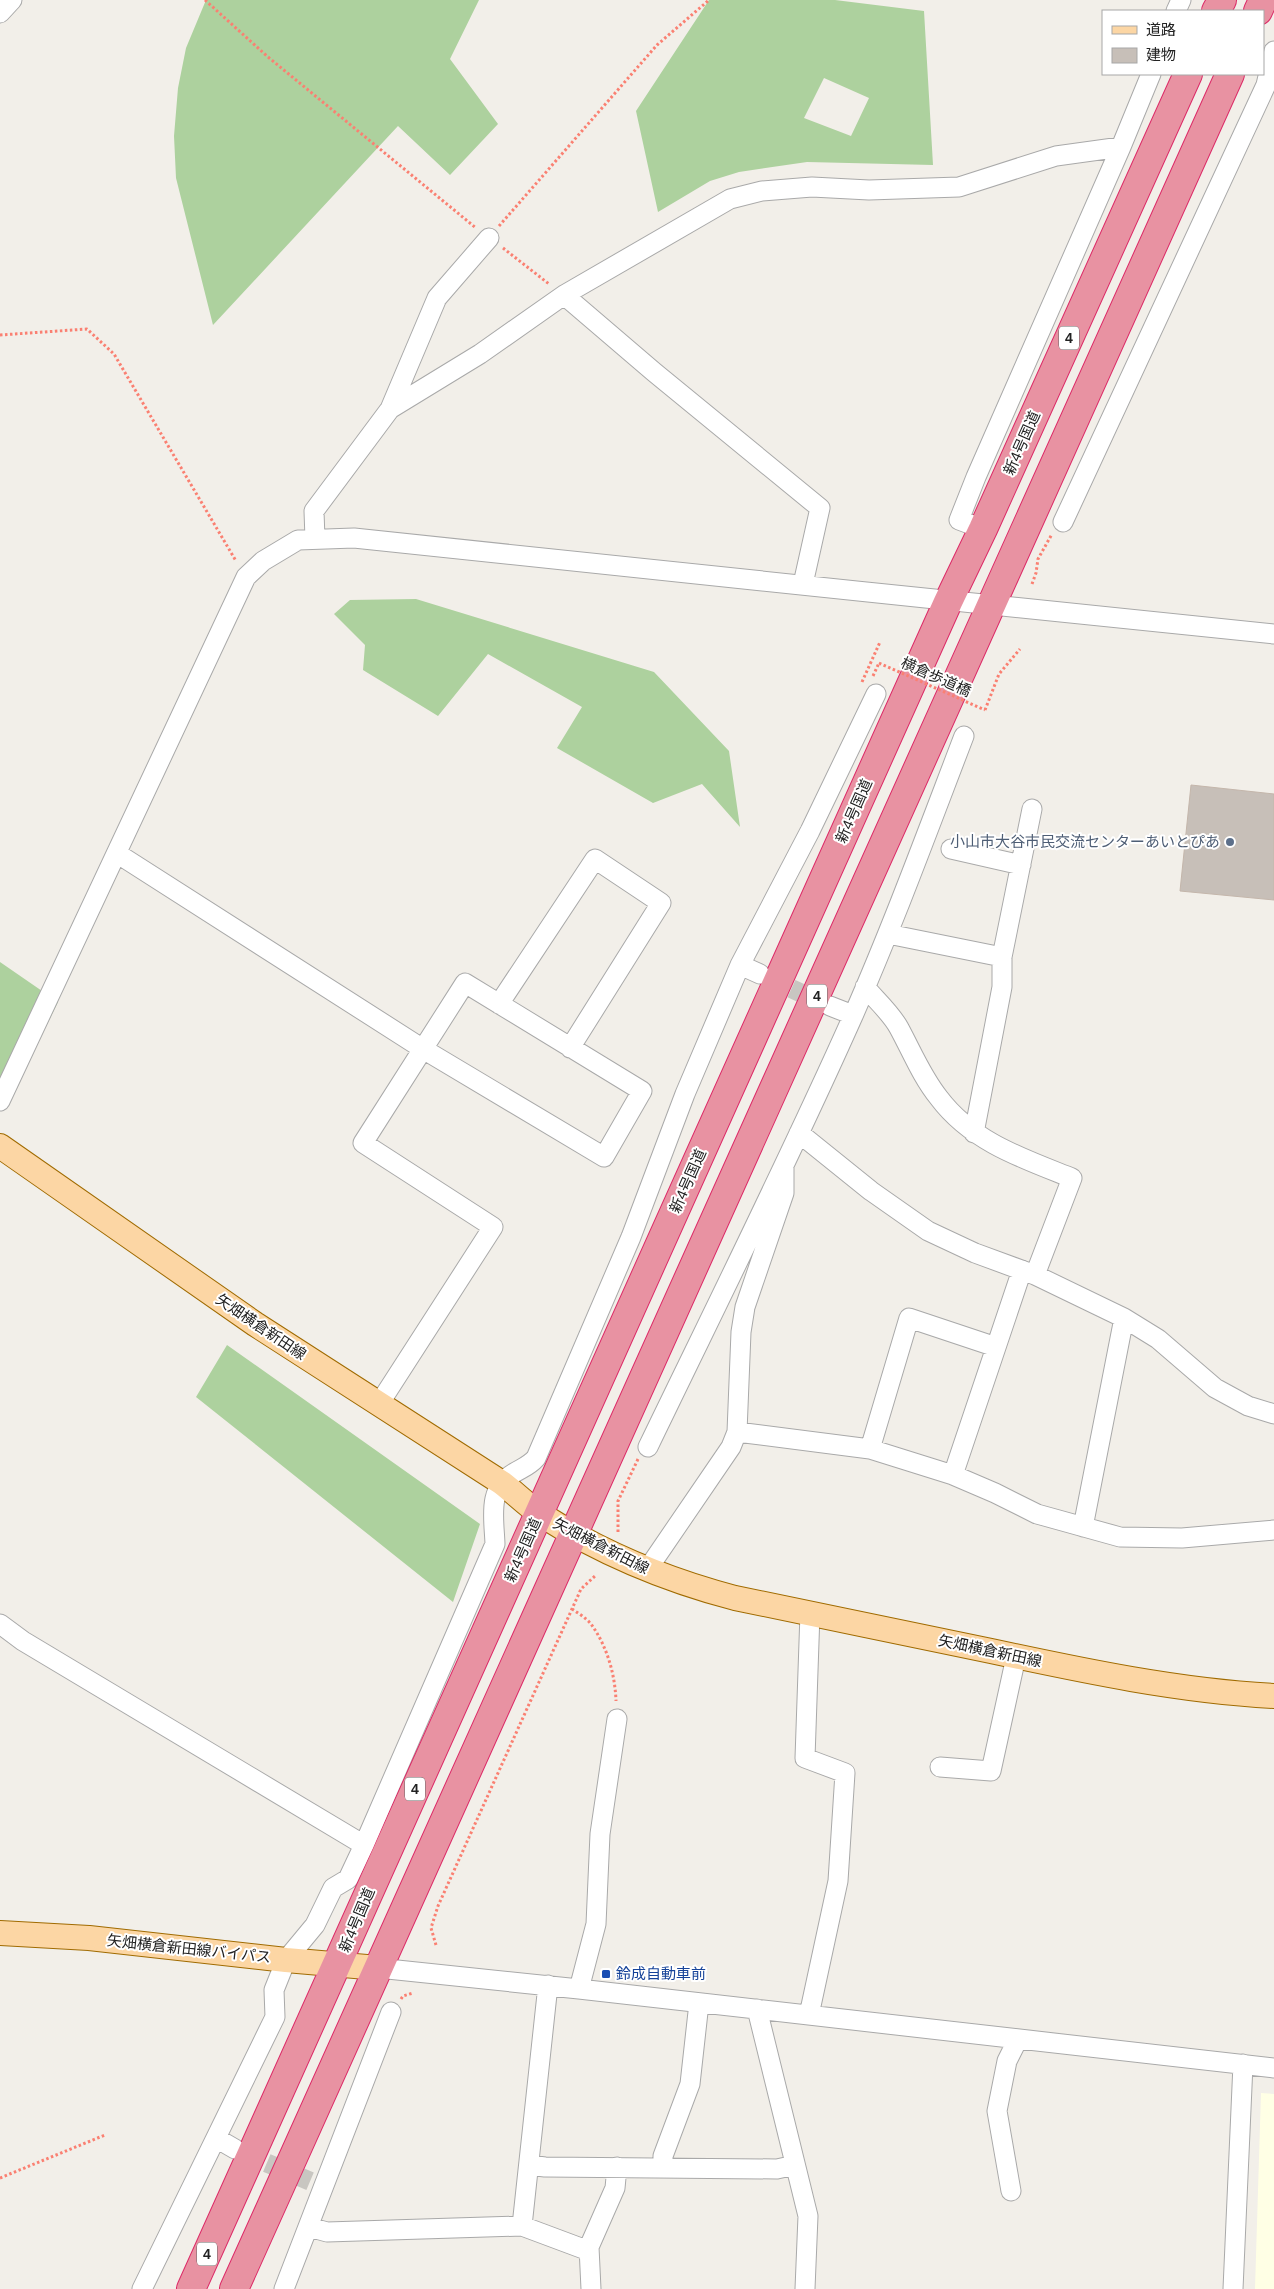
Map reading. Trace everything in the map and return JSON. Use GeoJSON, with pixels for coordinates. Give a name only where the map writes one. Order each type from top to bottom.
{"type":"FeatureCollection","features":[{"type":"Feature","properties":{"kind":"highway","name":"新4号国道"},"geometry":{"type":"LineString","coordinates":[[191,2289],[948,602],[983,529],[1188,75]]}},
{"type":"Feature","properties":{"kind":"highway","name":"4"},"geometry":{"type":"LineString","coordinates":[[234,2289],[992,607],[1230,75]]}},
{"type":"Feature","properties":{"kind":"main road","name":"矢畑横倉新田線"},"geometry":{"type":"LineString","coordinates":[[0,1146],[255,1324],[502,1483],[539,1513],[575,1534],[647,1570],[698,1588],[1016,1657],[1132,1679],[1232,1694],[1274,1696]]}},
{"type":"Feature","properties":{"kind":"main road","name":"矢畑横倉新田線バイパス"},"geometry":{"type":"LineString","coordinates":[[0,1933],[89,1938],[337,1966],[378,1968]]}},
{"type":"Feature","properties":{"kind":"street"},"geometry":{"type":"LineString","coordinates":[[0,13],[12,0]]}},
{"type":"Feature","properties":{"kind":"street"},"geometry":{"type":"LineString","coordinates":[[1063,522],[1266,85],[1274,51]]}},
{"type":"Feature","properties":{"kind":"street"},"geometry":{"type":"LineString","coordinates":[[983,529],[959,520],[1151,75]]}},
{"type":"Feature","properties":{"kind":"street"},"geometry":{"type":"LineString","coordinates":[[390,409],[480,354],[564,295],[730,199],[762,191],[812,187],[869,190],[959,187],[1056,156],[1121,147]]}},
{"type":"Feature","properties":{"kind":"street"},"geometry":{"type":"LineString","coordinates":[[314,539],[314,511],[390,409],[437,298],[489,238]]}},
{"type":"Feature","properties":{"kind":"street"},"geometry":{"type":"LineString","coordinates":[[564,295],[820,508],[803,584]]}},
{"type":"Feature","properties":{"kind":"street"},"geometry":{"type":"LineString","coordinates":[[0,1101],[118,854],[246,577],[263,561],[298,540],[354,538],[803,584],[992,607],[1274,634]]}},
{"type":"Feature","properties":{"kind":"street"},"geometry":{"type":"LineString","coordinates":[[142,2289],[275,2017],[274,1990],[286,1960],[315,1925],[334,1888],[348,1879],[364,1845],[495,1544],[494,1497],[502,1483],[513,1473],[529,1466],[536,1458],[630,1237],[685,1094],[740,965],[810,831],[869,687]]}},
{"type":"Feature","properties":{"kind":"street"},"geometry":{"type":"LineString","coordinates":[[648,1447],[784,1165],[853,1015],[888,934],[964,736]]}},
{"type":"Feature","properties":{"kind":"street"},"geometry":{"type":"LineString","coordinates":[[974,1133],[1002,987],[1002,957],[1032,809]]}},
{"type":"Feature","properties":{"kind":"street"},"geometry":{"type":"LineString","coordinates":[[951,849],[1021,865]]}},
{"type":"Feature","properties":{"kind":"street"},"geometry":{"type":"LineString","coordinates":[[118,854],[423,1049],[604,1157],[642,1091],[465,983],[423,1049],[362,1143],[492,1228],[379,1404]]}},
{"type":"Feature","properties":{"kind":"street"},"geometry":{"type":"LineString","coordinates":[[499,1004],[595,859],[661,903],[570,1048]]}},
{"type":"Feature","properties":{"kind":"street"},"geometry":{"type":"LineString","coordinates":[[888,934],[1002,957]]}},
{"type":"Feature","properties":{"kind":"street"},"geometry":{"type":"LineString","coordinates":[[740,965],[760,974]]}},
{"type":"Feature","properties":{"kind":"street"},"geometry":{"type":"LineString","coordinates":[[865,987],[898,1026],[916,1063],[940,1100],[974,1133],[1003,1150],[1072,1178],[996,1347],[953,1475]]}},
{"type":"Feature","properties":{"kind":"street"},"geometry":{"type":"LineString","coordinates":[[830,1006],[853,1015]]}},
{"type":"Feature","properties":{"kind":"street"},"geometry":{"type":"LineString","coordinates":[[799,1133],[872,1191],[928,1230],[975,1253],[1028,1273],[1124,1318],[1158,1339],[1215,1388],[1248,1406],[1274,1414]]}},
{"type":"Feature","properties":{"kind":"street"},"geometry":{"type":"LineString","coordinates":[[647,1570],[731,1447],[737,1432],[741,1332],[745,1307],[784,1193],[784,1165]]}},
{"type":"Feature","properties":{"kind":"street"},"geometry":{"type":"LineString","coordinates":[[870,1449],[909,1318],[996,1347]]}},
{"type":"Feature","properties":{"kind":"street"},"geometry":{"type":"LineString","coordinates":[[1083,1527],[1124,1318]]}},
{"type":"Feature","properties":{"kind":"street"},"geometry":{"type":"LineString","coordinates":[[737,1432],[870,1449],[953,1475],[1037,1514],[1120,1537],[1182,1538],[1274,1530]]}},
{"type":"Feature","properties":{"kind":"street"},"geometry":{"type":"LineString","coordinates":[[809,2015],[838,1881],[845,1773],[805,1758],[810,1613]]}},
{"type":"Feature","properties":{"kind":"street"},"geometry":{"type":"LineString","coordinates":[[0,1624],[23,1641],[364,1845]]}},
{"type":"Feature","properties":{"kind":"street"},"geometry":{"type":"LineString","coordinates":[[940,1767],[991,1770],[1016,1657]]}},
{"type":"Feature","properties":{"kind":"street"},"geometry":{"type":"LineString","coordinates":[[579,1989],[596,1924],[600,1834],[617,1719]]}},
{"type":"Feature","properties":{"kind":"street"},"geometry":{"type":"LineString","coordinates":[[378,1968],[548,1985],[1274,2068]]}},
{"type":"Feature","properties":{"kind":"street"},"geometry":{"type":"LineString","coordinates":[[522,2226],[548,1985]]}},
{"type":"Feature","properties":{"kind":"street"},"geometry":{"type":"LineString","coordinates":[[663,2167],[663,2156],[690,2084],[699,2003]]}},
{"type":"Feature","properties":{"kind":"street"},"geometry":{"type":"LineString","coordinates":[[757,2009],[808,2216],[805,2289]]}},
{"type":"Feature","properties":{"kind":"street"},"geometry":{"type":"LineString","coordinates":[[284,2289],[309,2227],[318,2186],[391,2012]]}},
{"type":"Feature","properties":{"kind":"street"},"geometry":{"type":"LineString","coordinates":[[1011,2191],[996,2111],[1007,2061],[1018,2039]]}},
{"type":"Feature","properties":{"kind":"street"},"geometry":{"type":"LineString","coordinates":[[1233,2289],[1242,2064]]}},
{"type":"Feature","properties":{"kind":"street"},"geometry":{"type":"LineString","coordinates":[[216,2138],[235,2150]]}},
{"type":"Feature","properties":{"kind":"street"},"geometry":{"type":"LineString","coordinates":[[529,2165],[544,2167],[777,2169],[795,2165]]}},
{"type":"Feature","properties":{"kind":"street"},"geometry":{"type":"LineString","coordinates":[[590,2289],[589,2251],[615,2188],[617,2167]]}},
{"type":"Feature","properties":{"kind":"street"},"geometry":{"type":"LineString","coordinates":[[309,2227],[327,2232],[522,2226],[589,2251]]}},
{"type":"Feature","properties":{"kind":"path"},"geometry":{"type":"LineString","coordinates":[[205,0],[268,57],[489,238],[564,295]]}},
{"type":"Feature","properties":{"kind":"path"},"geometry":{"type":"LineString","coordinates":[[489,238],[657,45],[709,0]]}},
{"type":"Feature","properties":{"kind":"path"},"geometry":{"type":"LineString","coordinates":[[0,335],[87,330],[114,354],[246,577]]}},
{"type":"Feature","properties":{"kind":"path"},"geometry":{"type":"LineString","coordinates":[[1032,584],[1038,559],[1051,535],[1063,522]]}},
{"type":"Feature","properties":{"kind":"path"},"geometry":{"type":"LineString","coordinates":[[869,687],[880,642]]}},
{"type":"Feature","properties":{"kind":"path","name":"横倉歩道橋"},"geometry":{"type":"LineString","coordinates":[[869,687],[879,663],[985,710],[999,674],[1020,649]]}},
{"type":"Feature","properties":{"kind":"path"},"geometry":{"type":"LineString","coordinates":[[618,1532],[618,1501],[640,1456],[648,1447]]}},
{"type":"Feature","properties":{"kind":"path"},"geometry":{"type":"LineString","coordinates":[[436,1945],[431,1928],[438,1906],[581,1589],[596,1575]]}},
{"type":"Feature","properties":{"kind":"path"},"geometry":{"type":"LineString","coordinates":[[572,1609],[590,1622],[607,1654],[616,1686],[617,1719]]}},
{"type":"Feature","properties":{"kind":"path"},"geometry":{"type":"LineString","coordinates":[[0,2178],[105,2135]]}},
{"type":"Feature","properties":{"kind":"shaded area"},"geometry":{"type":"Polygon","coordinates":[[[1261,2093],[1274,2094],[1274,2289],[1255,2289],[1261,2093]]]}},
{"type":"Feature","properties":{"kind":"green space"},"geometry":{"type":"Polygon","coordinates":[[[206,0],[479,0],[450,59],[498,124],[450,175],[398,126],[213,325],[176,178],[174,136],[178,88],[186,48],[206,0]]]}},
{"type":"Feature","properties":{"kind":"green space"},"geometry":{"type":"Polygon","coordinates":[[[709,0],[835,0],[924,11],[933,165],[807,162],[739,172],[710,181],[658,212],[636,111],[709,0]],[[824,78],[804,118],[851,136],[869,98],[824,78]]]}},
{"type":"Feature","properties":{"kind":"green space"},"geometry":{"type":"Polygon","coordinates":[[[416,599],[654,672],[729,751],[740,827],[702,784],[653,803],[557,748],[582,707],[488,654],[438,716],[363,670],[365,645],[334,614],[350,600],[416,599]]]}},
{"type":"Feature","properties":{"kind":"green space"},"geometry":{"type":"Polygon","coordinates":[[[0,962],[58,1002],[9,1102],[0,1096],[0,962]]]}},
{"type":"Feature","properties":{"kind":"green space"},"geometry":{"type":"Polygon","coordinates":[[[227,1345],[480,1524],[453,1602],[196,1397],[227,1345]]]}},
{"type":"Feature","properties":{"kind":"building","name":"小山市大谷市民交流センターあいとぴあ"},"geometry":{"type":"Polygon","coordinates":[[[1191,785],[1274,794],[1274,900],[1180,891],[1191,785]]]}},
{"type":"Feature","properties":{"kind":"tunnel"},"geometry":{"type":"LineString","coordinates":[[766,977],[825,1004]]}},
{"type":"Feature","properties":{"kind":"tunnel"},"geometry":{"type":"LineString","coordinates":[[241,2152],[312,2182]]}},
{"type":"Feature","properties":{"kind":"place","name":"小山市大谷市民交流センターあいとぴあ"},"geometry":{"type":"Point","coordinates":[1230,842]}},
{"type":"Feature","properties":{"kind":"place","name":"鈴成自動車前"},"geometry":{"type":"Point","coordinates":[606,1974]}}]}
